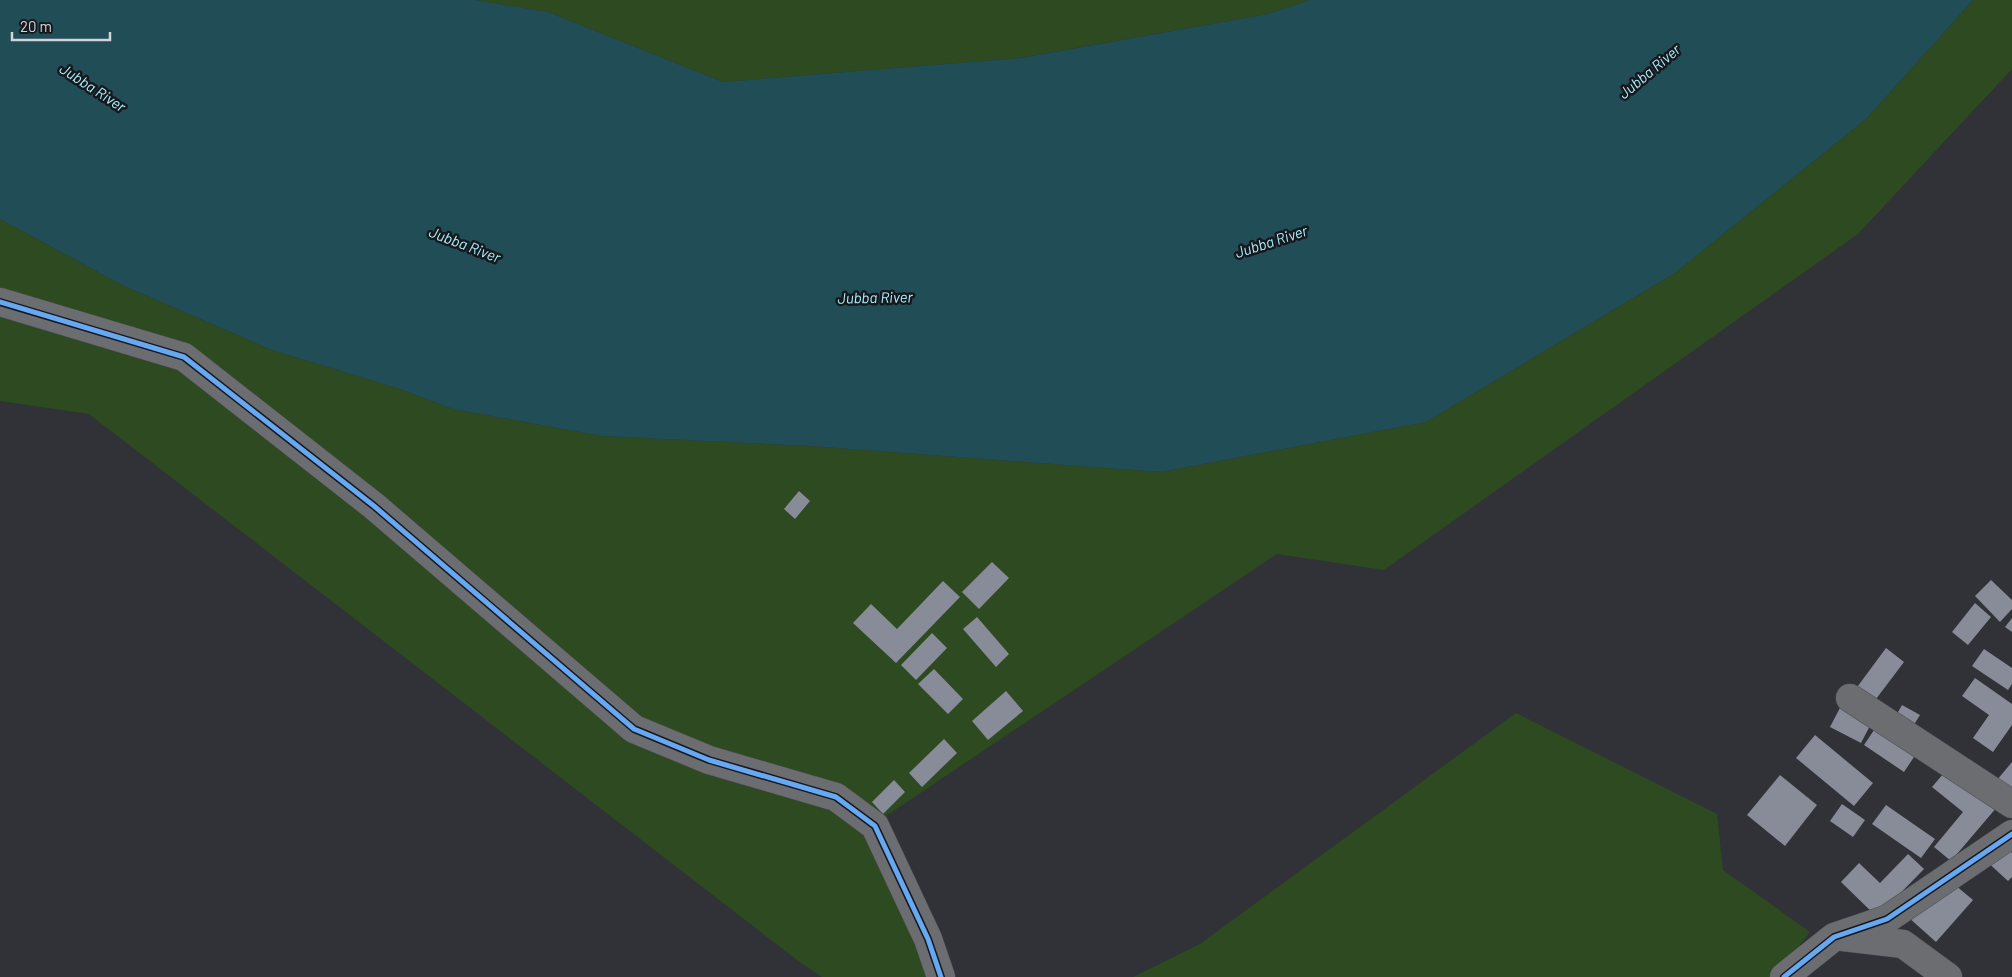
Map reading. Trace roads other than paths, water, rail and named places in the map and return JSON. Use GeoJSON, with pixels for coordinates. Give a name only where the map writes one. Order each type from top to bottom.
{"type":"FeatureCollection","features":[{"type":"Feature","properties":{"kind":"street"},"geometry":{"type":"LineString","coordinates":[[0,302],[184,357],[374,506],[634,729],[709,760],[836,796],[876,826],[928,939],[941,977]]}},
{"type":"Feature","properties":{"kind":"street"},"geometry":{"type":"LineString","coordinates":[[1850,698],[2012,804]]}},
{"type":"Feature","properties":{"kind":"street"},"geometry":{"type":"LineString","coordinates":[[1784,977],[1834,937],[1887,919],[2012,834]]}},
{"type":"Feature","properties":{"kind":"street"},"geometry":{"type":"LineString","coordinates":[[1834,937],[1903,944],[1948,977]]}},
{"type":"Feature","properties":{"kind":"water","name":"Jubba River"},"geometry":{"type":"Polygon","coordinates":[[[0,0],[475,0],[548,12],[723,82],[1021,58],[1268,14],[1310,0],[1973,0],[1866,119],[1675,273],[1426,422],[1161,472],[811,446],[602,436],[453,409],[400,389],[272,350],[124,286],[0,219],[0,0]]]}}]}
